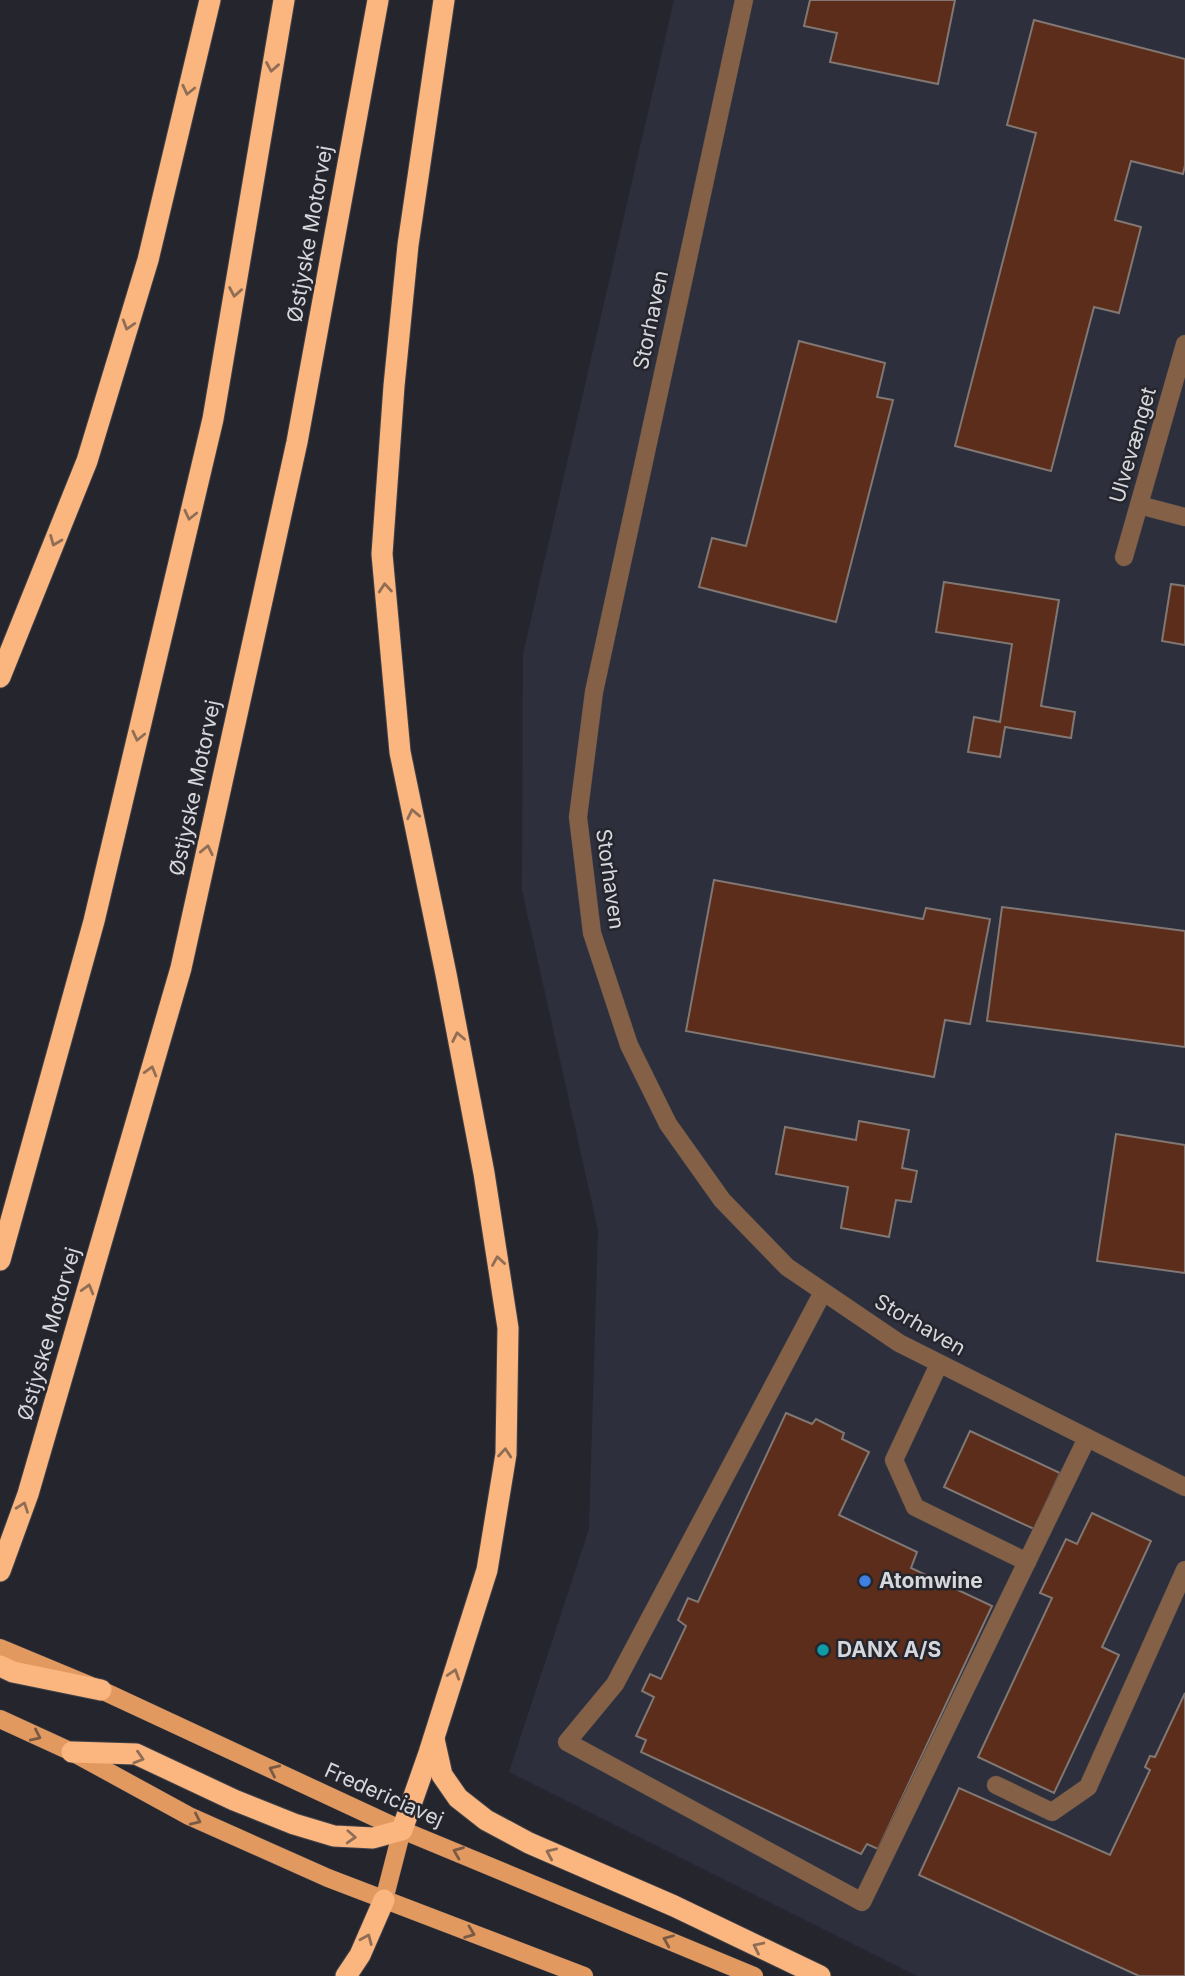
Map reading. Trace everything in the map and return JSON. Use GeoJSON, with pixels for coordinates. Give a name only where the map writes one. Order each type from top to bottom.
{"type":"FeatureCollection","features":[{"type":"Feature","properties":{"kind":"highway"},"geometry":{"type":"LineString","coordinates":[[0,677],[87,461],[148,260],[209,0]]}},
{"type":"Feature","properties":{"kind":"highway"},"geometry":{"type":"LineString","coordinates":[[0,1260],[94,921],[213,419],[284,0]]}},
{"type":"Feature","properties":{"kind":"highway","name":"Østjyske Motorvej"},"geometry":{"type":"LineString","coordinates":[[0,1571],[28,1494],[181,968],[297,442],[378,0]]}},
{"type":"Feature","properties":{"kind":"highway"},"geometry":{"type":"LineString","coordinates":[[72,1752],[136,1754],[234,1800],[334,1836],[373,1838],[402,1830],[434,1739],[487,1570],[506,1454],[508,1328],[479,1146],[400,752],[382,554],[394,386],[408,245],[444,0]]}},
{"type":"Feature","properties":{"kind":"highway"},"geometry":{"type":"LineString","coordinates":[[0,1666],[13,1672],[101,1690]]}},
{"type":"Feature","properties":{"kind":"highway"},"geometry":{"type":"LineString","coordinates":[[434,1739],[442,1775],[458,1798],[486,1820],[530,1843],[674,1906],[820,1976]]}},
{"type":"Feature","properties":{"kind":"highway"},"geometry":{"type":"LineString","coordinates":[[346,1976],[360,1955],[384,1900]]}},
{"type":"Feature","properties":{"kind":"main road","name":"Fredericiavej"},"geometry":{"type":"LineString","coordinates":[[0,1648],[101,1690],[402,1830],[754,1976]]}},
{"type":"Feature","properties":{"kind":"main road"},"geometry":{"type":"LineString","coordinates":[[0,1719],[72,1752],[188,1816],[328,1878],[584,1976]]}},
{"type":"Feature","properties":{"kind":"main road"},"geometry":{"type":"LineString","coordinates":[[384,1900],[402,1830]]}},
{"type":"Feature","properties":{"kind":"street","name":"Storhaven"},"geometry":{"type":"LineString","coordinates":[[744,0],[594,692],[578,817],[592,933],[629,1045],[668,1124],[722,1200],[787,1268],[899,1343],[1185,1487]]}},
{"type":"Feature","properties":{"kind":"street","name":"Ulvevænget"},"geometry":{"type":"LineString","coordinates":[[1124,558],[1185,344]]}},
{"type":"Feature","properties":{"kind":"street"},"geometry":{"type":"LineString","coordinates":[[1139,505],[1185,517]]}},
{"type":"Feature","properties":{"kind":"street"},"geometry":{"type":"LineString","coordinates":[[822,1292],[615,1684],[567,1742],[862,1902],[1087,1438]]}},
{"type":"Feature","properties":{"kind":"street"},"geometry":{"type":"LineString","coordinates":[[939,1364],[894,1460],[915,1507],[1027,1562]]}},
{"type":"Feature","properties":{"kind":"street"},"geometry":{"type":"LineString","coordinates":[[996,1785],[1052,1812],[1088,1787],[1185,1570]]}},
{"type":"Feature","properties":{"kind":"shaded area"},"geometry":{"type":"Polygon","coordinates":[[[674,0],[1185,0],[1185,1976],[917,1976],[509,1772],[589,1529],[598,1230],[522,890],[523,654],[674,0]]]}},
{"type":"Feature","properties":{"kind":"building"},"geometry":{"type":"Polygon","coordinates":[[[810,0],[955,0],[938,84],[830,62],[837,33],[804,26],[810,0]]]}},
{"type":"Feature","properties":{"kind":"building"},"geometry":{"type":"Polygon","coordinates":[[[1034,20],[1185,59],[1183,174],[1131,161],[1115,220],[1141,227],[1119,313],[1094,307],[1051,471],[955,446],[1036,133],[1007,125],[1034,20]]]}},
{"type":"Feature","properties":{"kind":"building"},"geometry":{"type":"Polygon","coordinates":[[[799,341],[885,363],[877,397],[893,400],[836,622],[699,587],[712,538],[746,546],[799,341]]]}},
{"type":"Feature","properties":{"kind":"building"},"geometry":{"type":"Polygon","coordinates":[[[944,582],[1059,600],[1041,706],[1075,712],[1071,738],[1005,727],[1000,757],[968,752],[974,717],[1000,722],[1012,644],[936,632],[944,582]]]}},
{"type":"Feature","properties":{"kind":"building"},"geometry":{"type":"Polygon","coordinates":[[[1171,584],[1185,586],[1185,645],[1162,641],[1171,584]]]}},
{"type":"Feature","properties":{"kind":"building"},"geometry":{"type":"Polygon","coordinates":[[[714,880],[923,919],[926,908],[990,919],[970,1024],[945,1020],[934,1077],[686,1031],[714,880]]]}},
{"type":"Feature","properties":{"kind":"building"},"geometry":{"type":"Polygon","coordinates":[[[1002,907],[1185,931],[1185,1047],[987,1021],[1002,907]]]}},
{"type":"Feature","properties":{"kind":"building"},"geometry":{"type":"Polygon","coordinates":[[[859,1121],[909,1130],[902,1168],[917,1171],[911,1202],[896,1200],[889,1237],[841,1228],[848,1187],[776,1174],[785,1127],[856,1140],[859,1121]]]}},
{"type":"Feature","properties":{"kind":"building"},"geometry":{"type":"Polygon","coordinates":[[[1116,1134],[1185,1145],[1185,1273],[1097,1261],[1116,1134]]]}},
{"type":"Feature","properties":{"kind":"building","name":"DANX A/S"},"geometry":{"type":"Polygon","coordinates":[[[786,1413],[812,1424],[816,1419],[844,1433],[842,1439],[869,1452],[839,1515],[917,1552],[911,1568],[992,1606],[878,1849],[867,1844],[861,1854],[641,1752],[646,1740],[636,1736],[654,1697],[642,1691],[650,1674],[661,1679],[686,1626],[678,1620],[688,1598],[698,1602],[786,1413]]]}},
{"type":"Feature","properties":{"kind":"building"},"geometry":{"type":"Polygon","coordinates":[[[970,1431],[1060,1473],[1034,1529],[944,1487],[970,1431]]]}},
{"type":"Feature","properties":{"kind":"building"},"geometry":{"type":"Polygon","coordinates":[[[1092,1513],[1151,1541],[1102,1647],[1119,1655],[1054,1793],[978,1757],[1052,1598],[1040,1593],[1066,1539],[1077,1544],[1092,1513]]]}},
{"type":"Feature","properties":{"kind":"building"},"geometry":{"type":"Polygon","coordinates":[[[1185,1693],[1185,1976],[1139,1976],[919,1875],[959,1788],[1110,1855],[1150,1770],[1145,1767],[1150,1756],[1155,1757],[1185,1693]]]}},
{"type":"Feature","properties":{"kind":"place","name":"Atomwine"},"geometry":{"type":"Point","coordinates":[865,1581]}},
{"type":"Feature","properties":{"kind":"place","name":"DANX A/S"},"geometry":{"type":"Point","coordinates":[823,1650]}}]}
